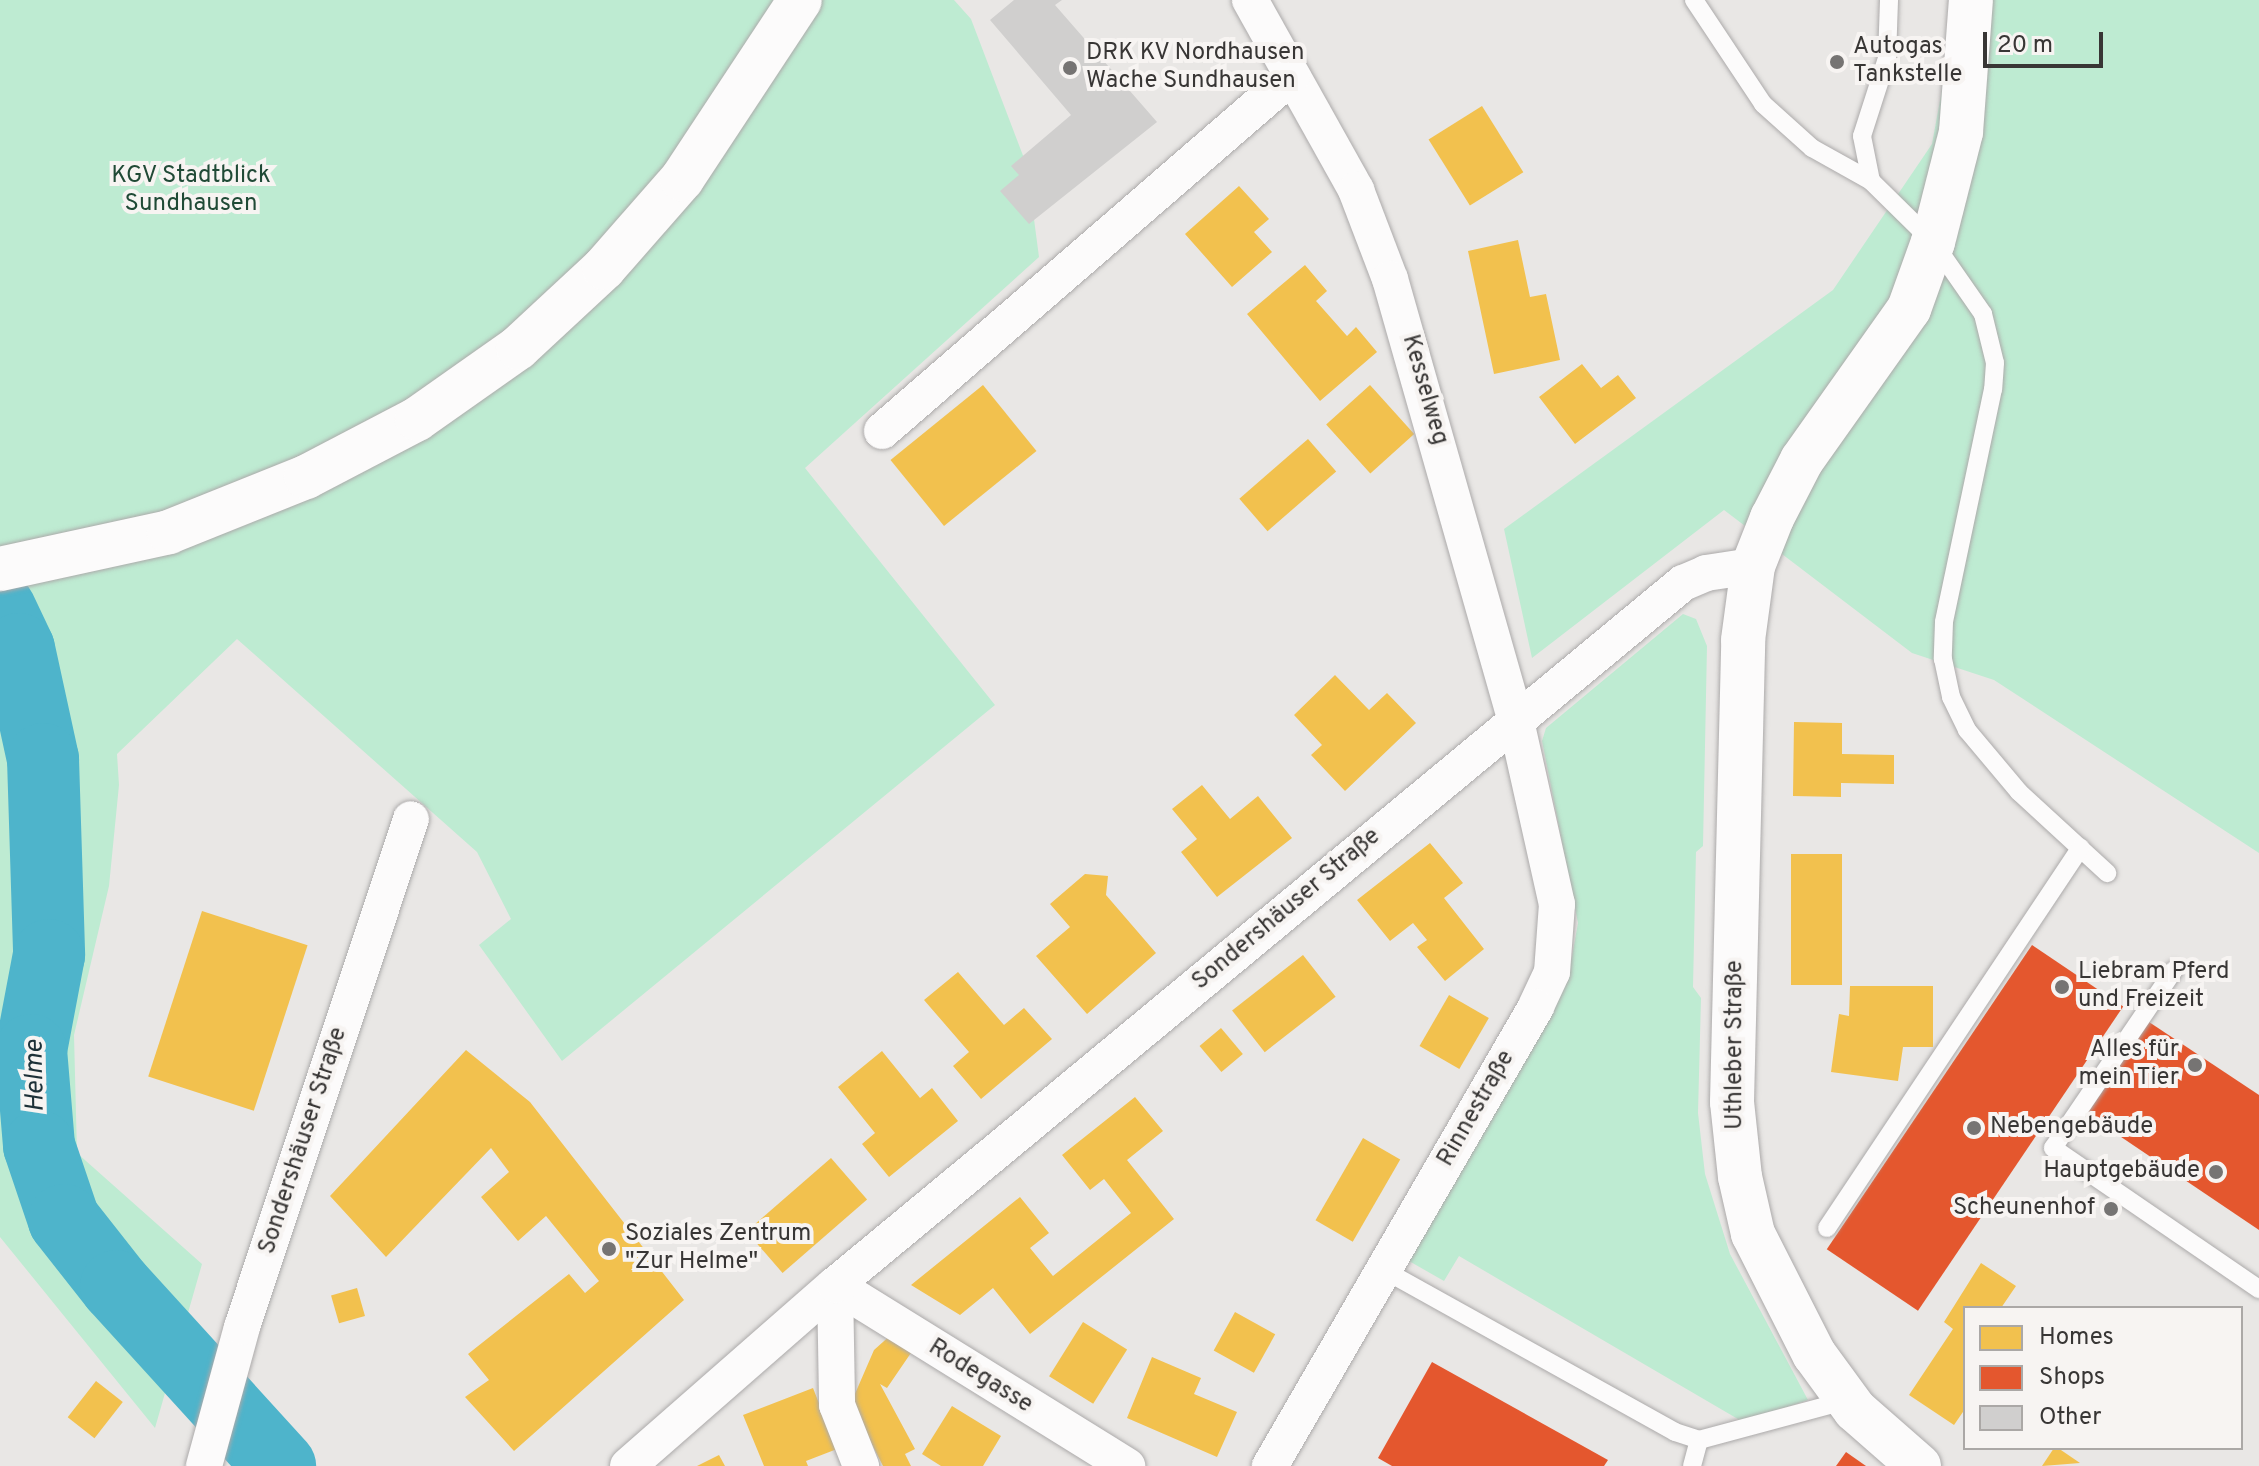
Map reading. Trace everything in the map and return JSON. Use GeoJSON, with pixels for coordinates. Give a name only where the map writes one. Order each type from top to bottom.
{"type":"FeatureCollection","features":[{"type":"Feature","properties":{"kind":"street"},"geometry":{"type":"LineString","coordinates":[[0,569],[169,532],[306,477],[417,419],[518,348],[604,268],[682,179],[800,0]]}},
{"type":"Feature","properties":{"kind":"street","name":"Kesselweg"},"geometry":{"type":"LineString","coordinates":[[1250,0],[1356,190],[1390,279],[1516,721]]}},
{"type":"Feature","properties":{"kind":"street","name":"Uthleber Straße"},"geometry":{"type":"LineString","coordinates":[[1919,1466],[1893,1449],[1848,1400],[1780,1293],[1753,1234],[1740,1177],[1732,1102],[1743,640],[1753,566],[1802,460],[1909,309],[1933,242],[1961,132],[1971,0]]}},
{"type":"Feature","properties":{"kind":"street"},"geometry":{"type":"LineString","coordinates":[[882,431],[1292,76]]}},
{"type":"Feature","properties":{"kind":"street","name":"Sondershäuser Straße"},"geometry":{"type":"LineString","coordinates":[[628,1466],[835,1285],[1683,583],[1706,573],[1753,566]]}},
{"type":"Feature","properties":{"kind":"street","name":"Rinnestraße"},"geometry":{"type":"LineString","coordinates":[[1270,1466],[1552,972],[1557,904],[1516,721]]}},
{"type":"Feature","properties":{"kind":"street","name":"Sondershäuser Straße"},"geometry":{"type":"LineString","coordinates":[[204,1466],[242,1327],[411,819]]}},
{"type":"Feature","properties":{"kind":"street"},"geometry":{"type":"LineString","coordinates":[[835,1285],[837,1405],[861,1466]]}},
{"type":"Feature","properties":{"kind":"street","name":"Rodegasse"},"geometry":{"type":"LineString","coordinates":[[835,1285],[1127,1466]]}},
{"type":"Feature","properties":{"kind":"lane"},"geometry":{"type":"LineString","coordinates":[[1694,0],[1763,104],[1812,148],[1871,181],[1933,242],[1983,314],[1995,363],[1944,622],[1943,659],[1951,697],[1967,730],[2019,792],[2107,873]]}},
{"type":"Feature","properties":{"kind":"lane"},"geometry":{"type":"LineString","coordinates":[[1871,181],[1862,136],[1887,58],[1889,0]]}},
{"type":"Feature","properties":{"kind":"lane"},"geometry":{"type":"LineString","coordinates":[[1827,1228],[2080,848]]}},
{"type":"Feature","properties":{"kind":"lane"},"geometry":{"type":"LineString","coordinates":[[2174,970],[2053,1148],[2259,1289]]}},
{"type":"Feature","properties":{"kind":"lane"},"geometry":{"type":"LineString","coordinates":[[1384,1270],[1675,1432],[1699,1440],[1848,1400]]}},
{"type":"Feature","properties":{"kind":"lane"},"geometry":{"type":"LineString","coordinates":[[1692,1466],[1699,1440]]}},
{"type":"Feature","properties":{"kind":"green space","name":"KGV Stadtblick Sundhausen"},"geometry":{"type":"Polygon","coordinates":[[[0,0],[954,0],[971,19],[1027,166],[1039,257],[805,468],[995,705],[562,1061],[479,945],[511,919],[477,852],[237,639],[117,754],[119,785],[109,886],[74,1035],[77,1153],[202,1264],[155,1428],[0,1237],[0,0]]]}},
{"type":"Feature","properties":{"kind":"green space"},"geometry":{"type":"Polygon","coordinates":[[[1952,0],[2259,0],[2259,853],[1994,680],[1912,653],[1724,510],[1532,658],[1504,529],[1833,290],[1932,144],[1954,24],[1952,0]]]}},
{"type":"Feature","properties":{"kind":"green space"},"geometry":{"type":"Polygon","coordinates":[[[1683,614],[1696,619],[1707,646],[1703,846],[1696,852],[1693,987],[1701,998],[1698,1113],[1705,1174],[1730,1254],[1808,1400],[1743,1422],[1459,1256],[1444,1281],[1409,1261],[1554,1006],[1571,962],[1578,923],[1542,741],[1546,728],[1683,614]]]}},
{"type":"Feature","properties":{"kind":"building: Homes"},"geometry":{"type":"Polygon","coordinates":[[[1482,106],[1523,172],[1470,206],[1429,139],[1482,106]]]}},
{"type":"Feature","properties":{"kind":"building: Homes"},"geometry":{"type":"Polygon","coordinates":[[[1239,186],[1269,219],[1254,232],[1272,252],[1232,287],[1185,234],[1239,186]]]}},
{"type":"Feature","properties":{"kind":"building: Homes"},"geometry":{"type":"Polygon","coordinates":[[[1518,240],[1530,297],[1546,294],[1560,360],[1494,374],[1468,251],[1518,240]]]}},
{"type":"Feature","properties":{"kind":"building: Homes"},"geometry":{"type":"Polygon","coordinates":[[[1305,265],[1327,291],[1316,301],[1347,336],[1356,327],[1377,352],[1320,401],[1247,314],[1305,265]]]}},
{"type":"Feature","properties":{"kind":"building: Homes"},"geometry":{"type":"Polygon","coordinates":[[[1582,364],[1601,388],[1618,375],[1636,398],[1575,444],[1539,397],[1582,364]]]}},
{"type":"Feature","properties":{"kind":"building: Homes"},"geometry":{"type":"Polygon","coordinates":[[[983,385],[1036,451],[944,526],[891,460],[983,385]]]}},
{"type":"Feature","properties":{"kind":"building: Homes"},"geometry":{"type":"Polygon","coordinates":[[[1370,385],[1414,434],[1370,474],[1326,424],[1370,385]]]}},
{"type":"Feature","properties":{"kind":"building: Homes"},"geometry":{"type":"Polygon","coordinates":[[[1308,439],[1336,471],[1268,531],[1239,499],[1308,439]]]}},
{"type":"Feature","properties":{"kind":"building: Homes"},"geometry":{"type":"Polygon","coordinates":[[[1335,675],[1369,710],[1387,693],[1416,723],[1345,791],[1311,755],[1322,745],[1294,715],[1335,675]]]}},
{"type":"Feature","properties":{"kind":"building: Homes"},"geometry":{"type":"Polygon","coordinates":[[[1794,722],[1842,723],[1842,754],[1894,755],[1894,784],[1841,783],[1841,797],[1793,796],[1794,722]]]}},
{"type":"Feature","properties":{"kind":"building: Homes"},"geometry":{"type":"Polygon","coordinates":[[[1202,785],[1230,819],[1258,796],[1292,838],[1217,897],[1181,852],[1197,839],[1172,809],[1202,785]]]}},
{"type":"Feature","properties":{"kind":"building: Homes"},"geometry":{"type":"Polygon","coordinates":[[[1430,843],[1463,883],[1444,898],[1484,949],[1445,981],[1417,947],[1427,940],[1413,923],[1390,941],[1357,900],[1430,843]]]}},
{"type":"Feature","properties":{"kind":"building: Homes"},"geometry":{"type":"Polygon","coordinates":[[[1791,854],[1842,854],[1842,985],[1791,985],[1791,854]]]}},
{"type":"Feature","properties":{"kind":"building: Homes"},"geometry":{"type":"Polygon","coordinates":[[[1085,874],[1108,876],[1106,895],[1156,953],[1087,1014],[1036,956],[1070,927],[1050,904],[1085,874]]]}},
{"type":"Feature","properties":{"kind":"building: Homes"},"geometry":{"type":"Polygon","coordinates":[[[202,911],[308,945],[254,1111],[148,1076],[202,911]]]}},
{"type":"Feature","properties":{"kind":"building: Homes"},"geometry":{"type":"Polygon","coordinates":[[[1303,955],[1336,997],[1265,1052],[1232,1010],[1303,955]]]}},
{"type":"Feature","properties":{"kind":"building: Homes"},"geometry":{"type":"Polygon","coordinates":[[[958,972],[1004,1025],[1024,1008],[1052,1039],[981,1099],[953,1066],[969,1052],[924,1000],[958,972]]]}},
{"type":"Feature","properties":{"kind":"building: Homes"},"geometry":{"type":"Polygon","coordinates":[[[1850,986],[1933,986],[1933,1047],[1903,1047],[1898,1081],[1831,1072],[1839,1014],[1849,1016],[1850,986]]]}},
{"type":"Feature","properties":{"kind":"building: Homes"},"geometry":{"type":"Polygon","coordinates":[[[1449,995],[1489,1018],[1459,1069],[1420,1046],[1449,995]]]}},
{"type":"Feature","properties":{"kind":"building: Homes"},"geometry":{"type":"Polygon","coordinates":[[[1221,1028],[1243,1054],[1221,1072],[1200,1046],[1221,1028]]]}},
{"type":"Feature","properties":{"kind":"building: Homes","name":"Soziales Zentrum \"Zur Helme\""},"geometry":{"type":"Polygon","coordinates":[[[466,1050],[530,1102],[684,1300],[514,1451],[465,1397],[489,1380],[468,1354],[569,1274],[585,1293],[599,1281],[546,1216],[518,1241],[481,1197],[509,1172],[491,1148],[386,1257],[330,1196],[466,1050]]]}},
{"type":"Feature","properties":{"kind":"building: Homes"},"geometry":{"type":"Polygon","coordinates":[[[882,1051],[920,1098],[932,1088],[958,1121],[889,1177],[862,1144],[875,1133],[838,1087],[882,1051]]]}},
{"type":"Feature","properties":{"kind":"building: Homes"},"geometry":{"type":"Polygon","coordinates":[[[1135,1097],[1163,1131],[1127,1160],[1174,1219],[1030,1334],[993,1288],[960,1315],[911,1285],[1020,1197],[1049,1233],[1030,1248],[1053,1276],[1131,1213],[1104,1179],[1090,1190],[1062,1155],[1135,1097]]]}},
{"type":"Feature","properties":{"kind":"building: Homes"},"geometry":{"type":"Polygon","coordinates":[[[1363,1138],[1400,1160],[1353,1242],[1316,1220],[1363,1138]]]}},
{"type":"Feature","properties":{"kind":"building: Homes"},"geometry":{"type":"Polygon","coordinates":[[[831,1158],[867,1200],[783,1273],[746,1231],[831,1158]]]}},
{"type":"Feature","properties":{"kind":"building: Homes"},"geometry":{"type":"Polygon","coordinates":[[[1981,1263],[2016,1286],[2002,1306],[1963,1306],[1963,1412],[1954,1425],[1909,1395],[1953,1329],[1944,1322],[1981,1263]]]}},
{"type":"Feature","properties":{"kind":"building: Homes"},"geometry":{"type":"Polygon","coordinates":[[[357,1288],[365,1316],[339,1323],[331,1295],[357,1288]]]}},
{"type":"Feature","properties":{"kind":"building: Homes"},"geometry":{"type":"Polygon","coordinates":[[[1235,1312],[1275,1334],[1254,1373],[1214,1350],[1235,1312]]]}},
{"type":"Feature","properties":{"kind":"building: Homes"},"geometry":{"type":"Polygon","coordinates":[[[1083,1322],[1127,1350],[1093,1404],[1049,1376],[1083,1322]]]}},
{"type":"Feature","properties":{"kind":"building: Homes"},"geometry":{"type":"Polygon","coordinates":[[[893,1333],[915,1347],[887,1388],[880,1384],[915,1449],[905,1454],[911,1466],[883,1466],[851,1403],[874,1350],[893,1333]]]}},
{"type":"Feature","properties":{"kind":"building: Homes"},"geometry":{"type":"Polygon","coordinates":[[[1152,1357],[1201,1378],[1194,1394],[1237,1412],[1217,1457],[1127,1418],[1152,1357]]]}},
{"type":"Feature","properties":{"kind":"building: Homes"},"geometry":{"type":"Polygon","coordinates":[[[96,1381],[123,1402],[94,1438],[68,1417],[96,1381]]]}},
{"type":"Feature","properties":{"kind":"building: Homes"},"geometry":{"type":"Polygon","coordinates":[[[813,1388],[837,1449],[806,1461],[808,1466],[764,1466],[743,1415],[813,1388]]]}},
{"type":"Feature","properties":{"kind":"building: Homes"},"geometry":{"type":"Polygon","coordinates":[[[952,1406],[1001,1436],[983,1466],[941,1466],[922,1454],[952,1406]]]}},
{"type":"Feature","properties":{"kind":"building: Homes"},"geometry":{"type":"Polygon","coordinates":[[[2053,1450],[2061,1450],[2080,1463],[2042,1466],[2053,1450]]]}},
{"type":"Feature","properties":{"kind":"building: Homes"},"geometry":{"type":"Polygon","coordinates":[[[719,1455],[725,1466],[697,1466],[719,1455]]]}},
{"type":"Feature","properties":{"kind":"building: Shops","name":"Nebengebäude"},"geometry":{"type":"Polygon","coordinates":[[[2032,945],[2123,1007],[1918,1311],[1827,1249],[2032,945]]]}},
{"type":"Feature","properties":{"kind":"building: Shops","name":"Hauptgebäude"},"geometry":{"type":"Polygon","coordinates":[[[2149,1022],[2259,1095],[2259,1230],[2087,1114],[2149,1022]]]}},
{"type":"Feature","properties":{"kind":"building: Shops"},"geometry":{"type":"Polygon","coordinates":[[[1432,1362],[1608,1460],[1604,1466],[1392,1466],[1378,1458],[1432,1362]]]}},
{"type":"Feature","properties":{"kind":"building: Shops"},"geometry":{"type":"Polygon","coordinates":[[[1846,1452],[1866,1466],[1836,1466],[1846,1452]]]}},
{"type":"Feature","properties":{"kind":"building: Other","name":"DRK KV Nordhausen Wache Sundhausen"},"geometry":{"type":"Polygon","coordinates":[[[1014,0],[1062,0],[1055,5],[1157,122],[1029,224],[1000,191],[1019,175],[1011,166],[1071,115],[990,20],[1014,0]]]}},
{"type":"Feature","properties":{"kind":"waterway","name":"Helme"},"geometry":{"type":"LineString","coordinates":[[0,609],[19,649],[43,759],[49,955],[31,1050],[39,1146],[64,1220],[116,1286],[280,1466]]}},
{"type":"Feature","properties":{"kind":"place","name":"Autogas Tankstelle"},"geometry":{"type":"Point","coordinates":[1837,62]}},
{"type":"Feature","properties":{"kind":"place","name":"DRK KV Nordhausen Wache Sundhausen"},"geometry":{"type":"Point","coordinates":[1070,68]}},
{"type":"Feature","properties":{"kind":"place","name":"Liebram Pferd und Freizeit"},"geometry":{"type":"Point","coordinates":[2062,987]}},
{"type":"Feature","properties":{"kind":"place","name":"Alles für mein Tier"},"geometry":{"type":"Point","coordinates":[2195,1065]}},
{"type":"Feature","properties":{"kind":"place","name":"Nebengebäude"},"geometry":{"type":"Point","coordinates":[1974,1128]}},
{"type":"Feature","properties":{"kind":"place","name":"Hauptgebäude"},"geometry":{"type":"Point","coordinates":[2216,1172]}},
{"type":"Feature","properties":{"kind":"place","name":"Scheunenhof"},"geometry":{"type":"Point","coordinates":[2111,1209]}},
{"type":"Feature","properties":{"kind":"place","name":"Soziales Zentrum \"Zur Helme\""},"geometry":{"type":"Point","coordinates":[609,1249]}}]}
